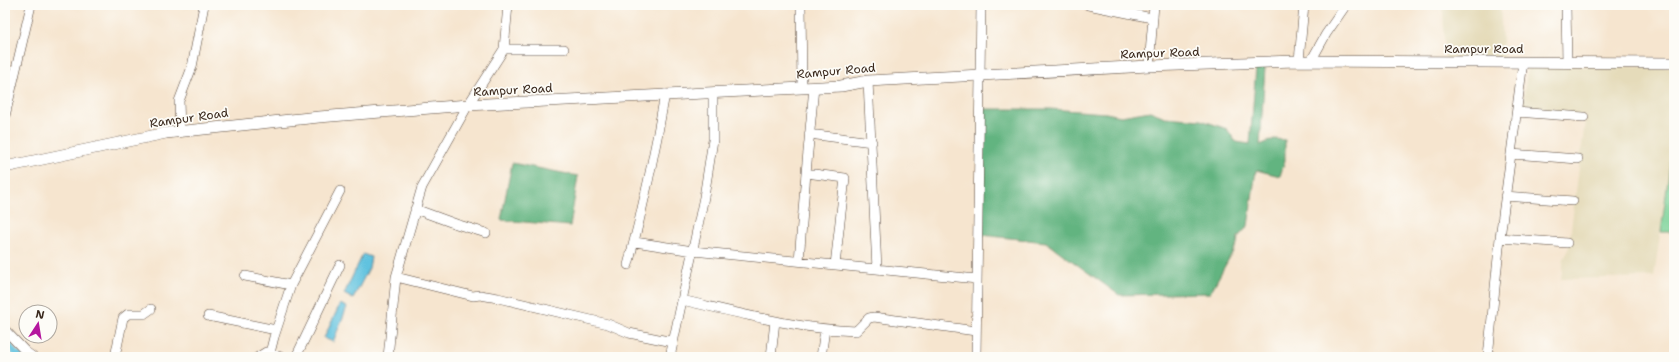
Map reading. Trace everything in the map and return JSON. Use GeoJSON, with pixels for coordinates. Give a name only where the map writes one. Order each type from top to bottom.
{"type":"FeatureCollection","features":[{"type":"Feature","properties":{"kind":"main road","name":"Rampur Road"},"geometry":{"type":"LineString","coordinates":[[5,167],[180,132],[319,117],[468,105],[841,86],[868,81],[1149,66],[1299,61],[1674,63]]}},
{"type":"Feature","properties":{"kind":"street"},"geometry":{"type":"LineString","coordinates":[[5,116],[31,5]]}},
{"type":"Feature","properties":{"kind":"street"},"geometry":{"type":"LineString","coordinates":[[180,132],[179,101],[192,66],[204,5]]}},
{"type":"Feature","properties":{"kind":"street"},"geometry":{"type":"LineString","coordinates":[[388,357],[396,277],[422,187],[468,105],[504,49],[508,5]]}},
{"type":"Feature","properties":{"kind":"street"},"geometry":{"type":"LineString","coordinates":[[801,5],[802,88]]}},
{"type":"Feature","properties":{"kind":"street"},"geometry":{"type":"LineString","coordinates":[[976,357],[981,5]]}},
{"type":"Feature","properties":{"kind":"street"},"geometry":{"type":"LineString","coordinates":[[1088,5],[1152,18]]}},
{"type":"Feature","properties":{"kind":"street"},"geometry":{"type":"LineString","coordinates":[[1149,66],[1154,5]]}},
{"type":"Feature","properties":{"kind":"street"},"geometry":{"type":"LineString","coordinates":[[1299,61],[1304,5]]}},
{"type":"Feature","properties":{"kind":"street"},"geometry":{"type":"LineString","coordinates":[[1311,61],[1326,34],[1346,5]]}},
{"type":"Feature","properties":{"kind":"street"},"geometry":{"type":"LineString","coordinates":[[1566,5],[1567,63]]}},
{"type":"Feature","properties":{"kind":"street"},"geometry":{"type":"LineString","coordinates":[[504,49],[564,49]]}},
{"type":"Feature","properties":{"kind":"street"},"geometry":{"type":"LineString","coordinates":[[1488,357],[1500,238],[1523,62]]}},
{"type":"Feature","properties":{"kind":"street"},"geometry":{"type":"LineString","coordinates":[[868,81],[877,269]]}},
{"type":"Feature","properties":{"kind":"street"},"geometry":{"type":"LineString","coordinates":[[798,261],[814,87]]}},
{"type":"Feature","properties":{"kind":"street"},"geometry":{"type":"LineString","coordinates":[[670,357],[704,197],[713,140],[713,93]]}},
{"type":"Feature","properties":{"kind":"street"},"geometry":{"type":"LineString","coordinates":[[628,265],[635,242],[650,176],[665,94]]}},
{"type":"Feature","properties":{"kind":"street"},"geometry":{"type":"LineString","coordinates":[[1517,112],[1584,117]]}},
{"type":"Feature","properties":{"kind":"street"},"geometry":{"type":"LineString","coordinates":[[810,134],[872,142]]}},
{"type":"Feature","properties":{"kind":"street"},"geometry":{"type":"LineString","coordinates":[[1511,154],[1578,159]]}},
{"type":"Feature","properties":{"kind":"street"},"geometry":{"type":"LineString","coordinates":[[806,173],[845,178],[835,265]]}},
{"type":"Feature","properties":{"kind":"street"},"geometry":{"type":"LineString","coordinates":[[270,353],[291,285],[340,191]]}},
{"type":"Feature","properties":{"kind":"street"},"geometry":{"type":"LineString","coordinates":[[1505,196],[1573,201]]}},
{"type":"Feature","properties":{"kind":"street"},"geometry":{"type":"LineString","coordinates":[[415,209],[486,233]]}},
{"type":"Feature","properties":{"kind":"street"},"geometry":{"type":"LineString","coordinates":[[1500,238],[1567,243]]}},
{"type":"Feature","properties":{"kind":"street"},"geometry":{"type":"LineString","coordinates":[[635,242],[693,251],[977,279]]}},
{"type":"Feature","properties":{"kind":"street"},"geometry":{"type":"LineString","coordinates":[[296,357],[340,265]]}},
{"type":"Feature","properties":{"kind":"street"},"geometry":{"type":"LineString","coordinates":[[245,276],[291,285]]}},
{"type":"Feature","properties":{"kind":"street"},"geometry":{"type":"LineString","coordinates":[[396,277],[454,292],[498,298],[593,320],[629,333],[668,341],[674,339]]}},
{"type":"Feature","properties":{"kind":"street"},"geometry":{"type":"LineString","coordinates":[[682,300],[775,321],[824,329],[856,331],[869,318],[874,317],[976,331]]}},
{"type":"Feature","properties":{"kind":"street"},"geometry":{"type":"LineString","coordinates":[[115,357],[123,318],[128,314],[144,314],[151,309]]}},
{"type":"Feature","properties":{"kind":"street"},"geometry":{"type":"LineString","coordinates":[[208,316],[276,330]]}},
{"type":"Feature","properties":{"kind":"street"},"geometry":{"type":"LineString","coordinates":[[771,357],[775,321]]}},
{"type":"Feature","properties":{"kind":"street"},"geometry":{"type":"LineString","coordinates":[[821,357],[824,329]]}},
{"type":"Feature","properties":{"kind":"street"},"geometry":{"type":"LineString","coordinates":[[5,330],[26,352],[33,357]]}},
{"type":"Feature","properties":{"kind":"street"},"geometry":{"type":"LineString","coordinates":[[258,357],[266,352],[281,357]]}},
{"type":"Feature","properties":{"kind":"shaded area"},"geometry":{"type":"Polygon","coordinates":[[[1443,5],[1500,5],[1503,58],[1445,58],[1443,5]]]}},
{"type":"Feature","properties":{"kind":"shaded area"},"geometry":{"type":"Polygon","coordinates":[[[1528,66],[1674,67],[1674,135],[1654,277],[1561,279],[1564,258],[1568,252],[1586,115],[1522,110],[1528,66]]]}},
{"type":"Feature","properties":{"kind":"green space"},"geometry":{"type":"Polygon","coordinates":[[[1256,67],[1265,68],[1260,145],[1274,139],[1285,140],[1285,160],[1280,176],[1256,170],[1248,226],[1238,237],[1237,244],[1210,293],[1119,295],[1046,242],[982,235],[983,109],[1050,109],[1106,113],[1121,116],[1150,111],[1165,117],[1201,120],[1227,129],[1236,142],[1250,144],[1256,67]]]}},
{"type":"Feature","properties":{"kind":"green space"},"geometry":{"type":"Polygon","coordinates":[[[1674,135],[1674,232],[1661,232],[1674,135]]]}},
{"type":"Feature","properties":{"kind":"green space"},"geometry":{"type":"Polygon","coordinates":[[[512,163],[578,176],[570,226],[501,220],[512,163]]]}},
{"type":"Feature","properties":{"kind":"water"},"geometry":{"type":"Polygon","coordinates":[[[363,254],[371,257],[369,268],[353,299],[344,294],[363,254]]]}},
{"type":"Feature","properties":{"kind":"water"},"geometry":{"type":"Polygon","coordinates":[[[340,304],[347,307],[333,342],[324,338],[340,304]]]}},
{"type":"Feature","properties":{"kind":"waterway"},"geometry":{"type":"LineString","coordinates":[[5,339],[15,353],[21,357]]}}]}
